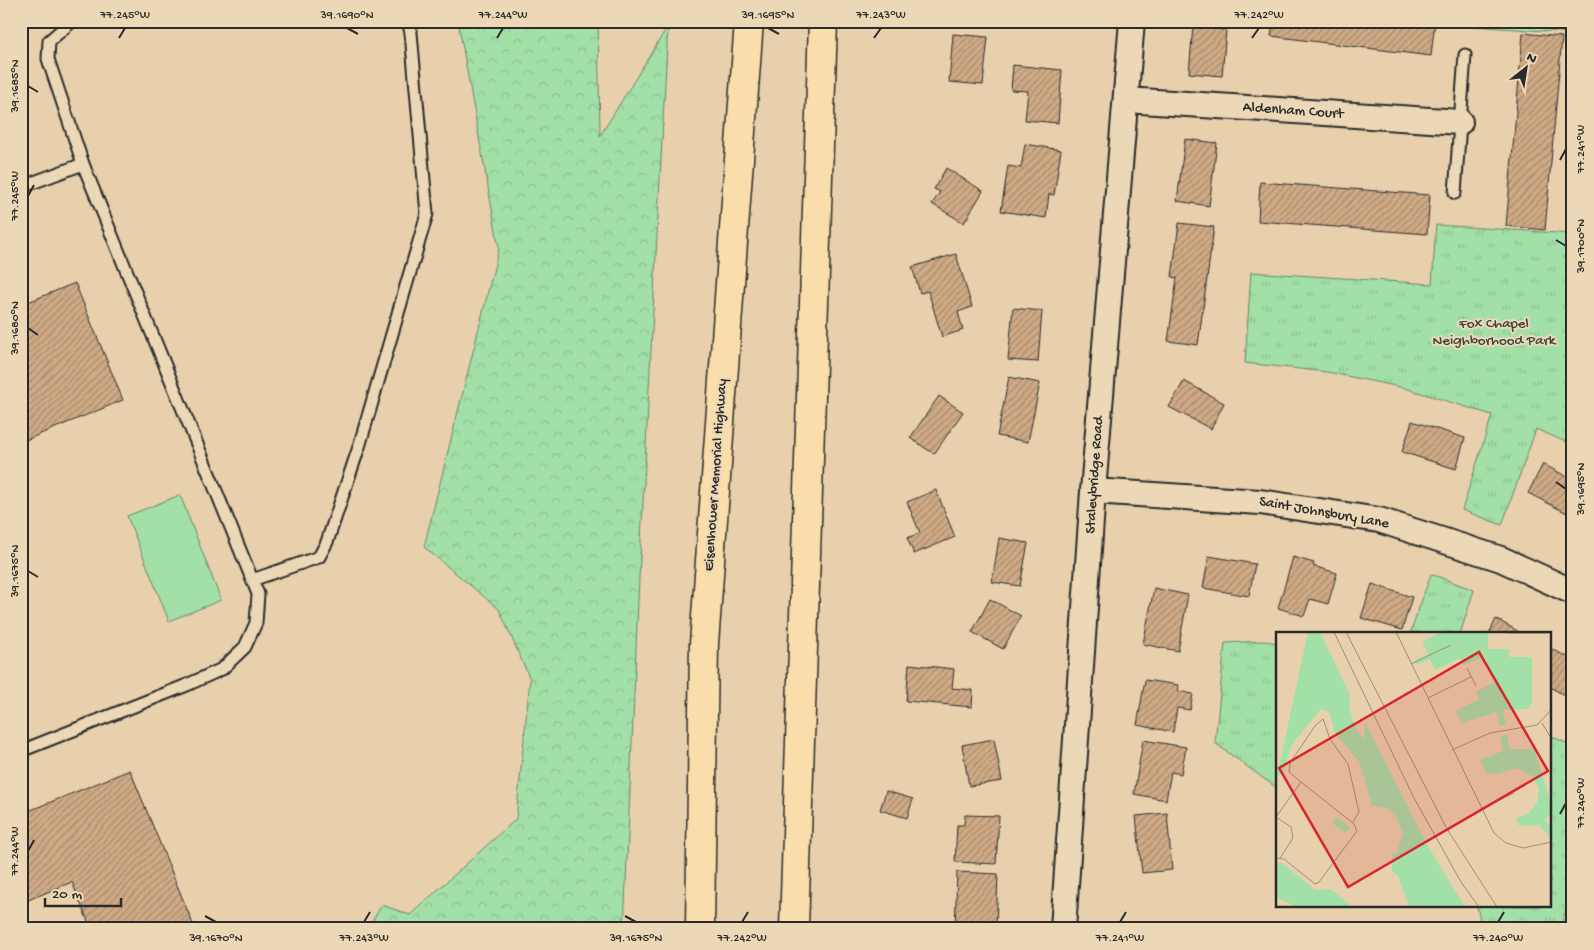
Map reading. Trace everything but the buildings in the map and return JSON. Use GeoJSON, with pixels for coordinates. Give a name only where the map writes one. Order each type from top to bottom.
{"type":"FeatureCollection","features":[{"type":"Feature","properties":{"kind":"highway","name":"Eisenhower Memorial Highway"},"geometry":{"type":"LineString","coordinates":[[700,929],[704,644],[749,21]]}},
{"type":"Feature","properties":{"kind":"highway"},"geometry":{"type":"LineString","coordinates":[[794,929],[823,21]]}},
{"type":"Feature","properties":{"kind":"street","name":"Staleybridge Road"},"geometry":{"type":"LineString","coordinates":[[1063,929],[1094,491],[1132,21]]}},
{"type":"Feature","properties":{"kind":"street","name":"Aldenham Court"},"geometry":{"type":"LineString","coordinates":[[1126,100],[1460,122]]}},
{"type":"Feature","properties":{"kind":"street","name":"Saint Johnsbury Lane"},"geometry":{"type":"LineString","coordinates":[[1094,491],[1260,502],[1379,520],[1501,559],[1573,592]]}},
{"type":"Feature","properties":{"kind":"lane"},"geometry":{"type":"LineString","coordinates":[[21,751],[222,669],[245,647],[256,623],[258,594],[83,164],[48,59],[49,41],[72,21]]}},
{"type":"Feature","properties":{"kind":"lane"},"geometry":{"type":"LineString","coordinates":[[252,580],[319,558],[359,447],[427,214],[412,42],[408,21]]}},
{"type":"Feature","properties":{"kind":"lane"},"geometry":{"type":"LineString","coordinates":[[1455,193],[1465,56]]}},
{"type":"Feature","properties":{"kind":"lane"},"geometry":{"type":"LineString","coordinates":[[21,187],[83,164]]}},
{"type":"Feature","properties":{"kind":"green space"},"geometry":{"type":"Polygon","coordinates":[[[458,21],[598,21],[600,136],[668,26],[639,579],[624,929],[367,929],[382,905],[410,915],[516,819],[530,679],[499,609],[424,547],[499,248],[458,21]]]}},
{"type":"Feature","properties":{"kind":"green space"},"geometry":{"type":"Polygon","coordinates":[[[1456,21],[1573,21],[1573,33],[1456,25],[1456,21]]]}},
{"type":"Feature","properties":{"kind":"green space","name":"Fox Chapel Neighborhood Park"},"geometry":{"type":"Polygon","coordinates":[[[1436,225],[1573,234],[1573,445],[1536,429],[1502,525],[1462,510],[1492,415],[1405,388],[1327,372],[1245,363],[1251,272],[1432,284],[1436,225]]]}},
{"type":"Feature","properties":{"kind":"green space"},"geometry":{"type":"Polygon","coordinates":[[[180,495],[221,600],[169,621],[127,516],[180,495]]]}},
{"type":"Feature","properties":{"kind":"green space"},"geometry":{"type":"Polygon","coordinates":[[[1431,574],[1474,590],[1461,632],[1411,632],[1431,574]]]}},
{"type":"Feature","properties":{"kind":"green space"},"geometry":{"type":"Polygon","coordinates":[[[1263,641],[1276,643],[1276,788],[1215,743],[1225,643],[1263,641]]]}},
{"type":"Feature","properties":{"kind":"green space"},"geometry":{"type":"Polygon","coordinates":[[[1552,737],[1573,746],[1573,867],[1568,902],[1560,929],[1482,929],[1477,908],[1552,908],[1552,737]]]}}]}
